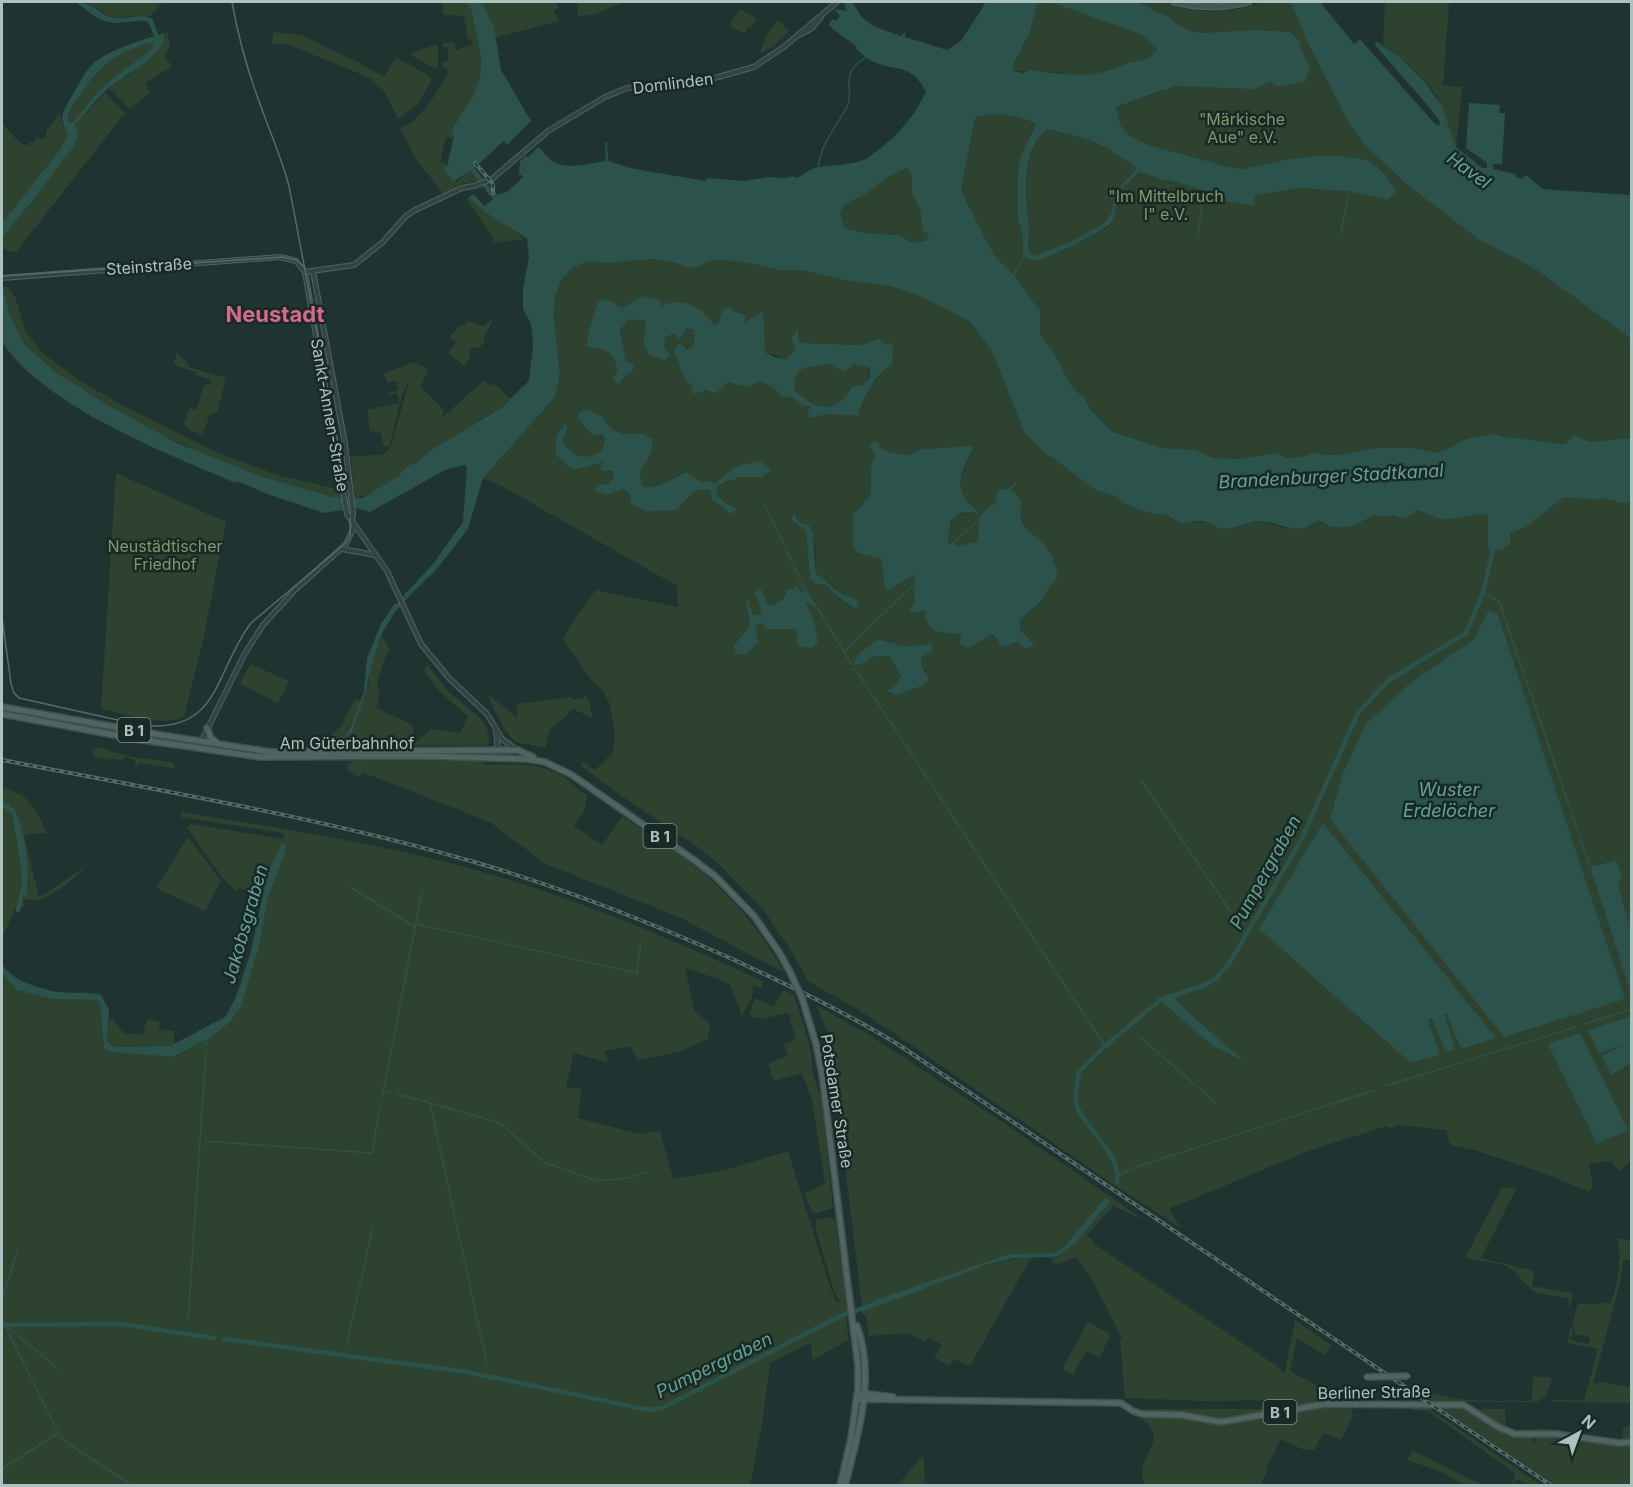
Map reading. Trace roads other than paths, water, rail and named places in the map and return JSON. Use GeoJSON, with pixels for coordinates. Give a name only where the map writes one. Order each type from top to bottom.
{"type":"FeatureCollection","features":[{"type":"Feature","properties":{"kind":"main road"},"geometry":{"type":"LineString","coordinates":[[1174,2],[1207,7],[1249,2]]}},
{"type":"Feature","properties":{"kind":"main road","name":"B 1"},"geometry":{"type":"LineString","coordinates":[[2,707],[201,742]]}},
{"type":"Feature","properties":{"kind":"main road","name":"B 1"},"geometry":{"type":"LineString","coordinates":[[2,714],[197,749]]}},
{"type":"Feature","properties":{"kind":"main road"},"geometry":{"type":"LineString","coordinates":[[207,728],[214,741],[224,746]]}},
{"type":"Feature","properties":{"kind":"main road"},"geometry":{"type":"LineString","coordinates":[[197,749],[201,742]]}},
{"type":"Feature","properties":{"kind":"main road","name":"Am Güterbahnhof"},"geometry":{"type":"LineString","coordinates":[[201,742],[270,752],[498,758]]}},
{"type":"Feature","properties":{"kind":"main road","name":"Am Güterbahnhof"},"geometry":{"type":"LineString","coordinates":[[197,749],[260,757],[498,750]]}},
{"type":"Feature","properties":{"kind":"main road"},"geometry":{"type":"LineString","coordinates":[[498,750],[498,758]]}},
{"type":"Feature","properties":{"kind":"main road","name":"Potsdamer Straße"},"geometry":{"type":"LineString","coordinates":[[498,750],[518,750],[572,775],[694,860],[715,876],[754,916],[789,970],[802,998],[816,1044],[822,1074],[853,1316],[857,1359],[857,1397],[850,1444],[840,1485]]}},
{"type":"Feature","properties":{"kind":"main road","name":"Potsdamer Straße"},"geometry":{"type":"LineString","coordinates":[[498,758],[543,762]]}},
{"type":"Feature","properties":{"kind":"main road","name":"Potsdamer Straße"},"geometry":{"type":"LineString","coordinates":[[845,1485],[860,1426],[864,1392],[862,1341],[853,1316]]}},
{"type":"Feature","properties":{"kind":"main road"},"geometry":{"type":"LineString","coordinates":[[1366,1377],[1408,1376]]}},
{"type":"Feature","properties":{"kind":"main road"},"geometry":{"type":"LineString","coordinates":[[857,1397],[864,1392]]}},
{"type":"Feature","properties":{"kind":"main road","name":"Berliner Straße"},"geometry":{"type":"LineString","coordinates":[[864,1392],[897,1399]]}},
{"type":"Feature","properties":{"kind":"main road","name":"Berliner Straße"},"geometry":{"type":"LineString","coordinates":[[857,1397],[863,1401],[897,1399],[951,1402],[1121,1403],[1142,1414],[1176,1414],[1221,1422],[1325,1404],[1464,1405],[1498,1427],[1515,1434],[1556,1434],[1619,1443],[1632,1442]]}},
{"type":"Feature","properties":{"kind":"street","name":"Domlinden"},"geometry":{"type":"LineString","coordinates":[[313,271],[354,265],[382,242],[406,216],[462,188],[488,181],[548,130],[572,115],[632,87],[700,82],[753,67],[792,40],[837,2]]}},
{"type":"Feature","properties":{"kind":"street","name":"Steinstraße"},"geometry":{"type":"LineString","coordinates":[[2,278],[280,257],[297,262],[305,272]]}},
{"type":"Feature","properties":{"kind":"street"},"geometry":{"type":"LineString","coordinates":[[305,272],[313,271]]}},
{"type":"Feature","properties":{"kind":"street","name":"Sankt-Annen-Straße"},"geometry":{"type":"LineString","coordinates":[[313,271],[345,444],[353,524]]}},
{"type":"Feature","properties":{"kind":"street","name":"Sankt-Annen-Straße"},"geometry":{"type":"LineString","coordinates":[[305,272],[347,513],[353,524]]}},
{"type":"Feature","properties":{"kind":"street"},"geometry":{"type":"LineString","coordinates":[[201,742],[244,655],[263,625],[295,590],[348,542],[353,524]]}},
{"type":"Feature","properties":{"kind":"street"},"geometry":{"type":"LineString","coordinates":[[353,524],[387,571],[421,644],[449,678],[487,714],[502,739],[518,750]]}},
{"type":"Feature","properties":{"kind":"street"},"geometry":{"type":"LineString","coordinates":[[341,548],[375,555]]}},
{"type":"Feature","properties":{"kind":"street"},"geometry":{"type":"LineString","coordinates":[[496,729],[498,750]]}},
{"type":"Feature","properties":{"kind":"water"},"geometry":{"type":"Polygon","coordinates":[[[75,2],[86,3],[111,17],[144,16],[154,21],[151,23],[146,21],[108,22],[75,2]]]}},
{"type":"Feature","properties":{"kind":"water"},"geometry":{"type":"Polygon","coordinates":[[[466,2],[482,2],[494,27],[501,70],[531,121],[507,145],[504,141],[473,169],[453,182],[444,169],[447,167],[454,135],[451,131],[473,96],[480,77],[481,59],[472,12],[466,2]]]}},
{"type":"Feature","properties":{"kind":"water","name":"Brandenburger Stadtkanal"},"geometry":{"type":"Polygon","coordinates":[[[843,2],[851,2],[862,17],[875,27],[901,36],[905,32],[905,37],[947,50],[961,41],[986,2],[1038,2],[1030,32],[1014,63],[1013,71],[1023,73],[1028,70],[1072,75],[1098,73],[1147,58],[1157,49],[1143,35],[1050,2],[1139,2],[1168,16],[1173,22],[1191,31],[1201,33],[1256,30],[1290,32],[1301,43],[1300,47],[1310,67],[1305,82],[1278,87],[1270,82],[1254,89],[1175,86],[1116,107],[1120,124],[1128,135],[1149,145],[1242,169],[1315,156],[1342,156],[1367,160],[1382,173],[1396,193],[1388,200],[1347,191],[1298,188],[1255,196],[1254,206],[1215,199],[1211,193],[1140,172],[1120,193],[1111,223],[1063,250],[1032,260],[1023,255],[1023,236],[1018,219],[1018,172],[1020,158],[1036,124],[1006,115],[975,118],[961,191],[994,255],[1014,275],[1040,311],[1040,334],[1054,353],[1072,387],[1113,432],[1162,448],[1196,450],[1213,458],[1240,459],[1275,453],[1287,458],[1302,457],[1314,452],[1338,455],[1377,448],[1412,448],[1439,453],[1468,438],[1495,434],[1565,444],[1574,435],[1590,442],[1631,438],[1631,502],[1625,504],[1602,498],[1595,500],[1564,497],[1524,528],[1510,534],[1510,544],[1501,550],[1488,549],[1488,516],[1483,514],[1443,520],[1417,510],[1405,519],[1392,515],[1382,517],[1373,515],[1346,527],[1333,527],[1319,520],[1303,528],[1295,529],[1257,521],[1227,529],[1203,521],[1182,524],[1165,515],[1152,514],[1125,504],[1115,496],[1095,490],[1045,453],[1024,432],[992,351],[969,321],[920,296],[890,286],[848,281],[801,270],[777,270],[749,263],[708,261],[690,268],[673,262],[653,259],[608,263],[589,261],[572,268],[561,281],[555,297],[554,315],[560,375],[555,397],[483,478],[468,529],[436,570],[408,597],[405,594],[433,564],[463,522],[467,467],[465,465],[445,470],[370,512],[356,508],[324,513],[267,494],[237,481],[236,483],[176,458],[109,425],[46,387],[21,365],[2,342],[3,286],[9,313],[24,344],[55,372],[106,404],[177,443],[259,476],[333,497],[363,498],[399,476],[407,466],[415,463],[430,451],[501,408],[529,381],[533,345],[531,324],[523,309],[523,288],[529,257],[527,239],[482,210],[469,197],[474,194],[484,206],[493,199],[484,188],[487,186],[494,189],[497,195],[507,192],[523,177],[519,173],[520,161],[538,147],[554,162],[567,166],[606,161],[605,143],[607,142],[608,161],[630,168],[706,181],[707,178],[745,181],[767,177],[794,176],[796,178],[815,168],[854,163],[866,159],[885,145],[906,124],[926,91],[908,71],[870,60],[828,25],[840,16],[834,9],[847,11],[843,2]],[[1046,129],[1032,151],[1026,176],[1028,249],[1034,256],[1072,241],[1104,223],[1112,212],[1115,191],[1136,170],[1107,148],[1087,139],[1046,129]],[[907,168],[888,177],[863,196],[844,206],[840,213],[845,228],[863,233],[900,236],[911,242],[927,240],[929,235],[923,231],[920,210],[912,193],[912,174],[907,168]]]}},
{"type":"Feature","properties":{"kind":"water","name":"Havel"},"geometry":{"type":"Polygon","coordinates":[[[1291,2],[1320,2],[1354,44],[1360,39],[1439,126],[1440,122],[1429,107],[1375,45],[1376,41],[1400,58],[1424,81],[1442,106],[1456,147],[1482,168],[1487,168],[1487,163],[1466,148],[1469,103],[1500,105],[1499,113],[1505,113],[1502,164],[1493,164],[1493,169],[1516,174],[1516,177],[1522,179],[1526,175],[1542,189],[1631,195],[1631,339],[1537,270],[1478,239],[1406,184],[1364,144],[1348,122],[1305,41],[1291,2]]]}},
{"type":"Feature","properties":{"kind":"water"},"geometry":{"type":"Polygon","coordinates":[[[164,33],[159,49],[152,57],[105,91],[75,125],[78,134],[74,146],[2,237],[2,223],[59,151],[68,134],[62,119],[64,110],[82,77],[96,61],[111,52],[164,33]],[[153,43],[126,52],[108,62],[87,85],[69,114],[68,121],[71,123],[74,121],[102,87],[153,48],[153,43]]]}},
{"type":"Feature","properties":{"kind":"water"},"geometry":{"type":"Polygon","coordinates":[[[641,297],[660,300],[662,306],[678,302],[695,307],[704,313],[714,325],[719,323],[723,309],[730,308],[746,315],[744,323],[763,311],[765,352],[774,357],[786,359],[796,349],[791,339],[798,327],[798,338],[801,343],[861,345],[879,339],[886,345],[892,342],[892,365],[885,369],[875,381],[858,416],[828,414],[809,418],[807,411],[811,408],[810,406],[803,406],[793,398],[781,396],[775,389],[760,381],[747,387],[728,382],[715,394],[706,390],[693,394],[692,386],[683,374],[674,350],[680,344],[687,349],[693,347],[695,335],[692,329],[687,329],[680,339],[674,334],[665,337],[664,347],[670,355],[664,360],[648,354],[644,344],[646,321],[629,319],[620,330],[626,362],[634,364],[633,370],[618,385],[613,378],[618,371],[614,359],[604,350],[587,346],[588,333],[598,302],[605,298],[621,308],[641,297]],[[827,364],[808,367],[799,371],[796,376],[795,391],[818,405],[832,406],[846,396],[852,387],[862,385],[870,377],[870,368],[854,364],[845,372],[827,364]]]}},
{"type":"Feature","properties":{"kind":"water"},"geometry":{"type":"Polygon","coordinates":[[[587,409],[603,417],[611,429],[623,434],[644,434],[652,439],[652,450],[640,477],[644,487],[660,485],[685,472],[701,482],[716,483],[734,468],[761,461],[771,470],[762,477],[736,477],[734,481],[729,480],[716,488],[721,499],[738,509],[730,514],[712,499],[710,490],[704,489],[694,492],[676,510],[646,511],[631,503],[630,494],[623,489],[607,495],[594,490],[597,485],[608,484],[614,477],[612,471],[600,470],[603,462],[571,469],[556,455],[556,437],[565,423],[568,428],[563,440],[570,451],[585,457],[602,451],[605,439],[602,434],[593,436],[577,418],[579,413],[587,409]]]}},
{"type":"Feature","properties":{"kind":"water"},"geometry":{"type":"Polygon","coordinates":[[[878,441],[879,447],[889,452],[908,455],[922,449],[974,446],[960,482],[964,496],[979,512],[977,514],[974,512],[961,513],[951,521],[947,544],[954,542],[955,546],[977,542],[979,519],[996,502],[997,491],[1010,488],[1022,501],[1023,523],[1047,548],[1055,564],[1058,577],[1041,601],[1020,620],[1020,629],[1035,646],[1024,648],[1016,642],[1001,647],[997,638],[992,635],[967,648],[960,643],[961,634],[932,629],[924,610],[916,613],[908,612],[914,603],[915,574],[889,590],[885,587],[881,559],[858,553],[853,545],[853,515],[871,494],[871,467],[875,456],[869,444],[878,441]]]}},
{"type":"Feature","properties":{"kind":"water"},"geometry":{"type":"Polygon","coordinates":[[[795,513],[800,522],[809,525],[814,536],[816,574],[840,593],[855,599],[858,602],[857,607],[854,608],[832,592],[828,585],[816,584],[810,579],[806,531],[791,520],[795,513]]]}},
{"type":"Feature","properties":{"kind":"water"},"geometry":{"type":"Polygon","coordinates":[[[797,586],[801,593],[808,592],[819,610],[805,601],[814,620],[818,642],[812,648],[798,646],[796,629],[768,629],[761,623],[755,626],[758,642],[746,654],[735,654],[734,646],[750,624],[746,602],[749,600],[753,615],[762,614],[755,592],[761,589],[767,604],[774,605],[783,599],[787,590],[797,586]]]}},
{"type":"Feature","properties":{"kind":"water"},"geometry":{"type":"Polygon","coordinates":[[[395,603],[398,607],[381,635],[352,733],[344,737],[364,692],[367,658],[381,624],[395,603]]]}},
{"type":"Feature","properties":{"kind":"water","name":"Wuster Erdelöcher"},"geometry":{"type":"Polygon","coordinates":[[[1489,610],[1497,613],[1625,999],[1504,1037],[1330,819],[1343,772],[1366,724],[1410,683],[1474,639],[1489,610]]]}},
{"type":"Feature","properties":{"kind":"water"},"geometry":{"type":"Polygon","coordinates":[[[878,639],[902,646],[931,644],[932,651],[921,658],[922,666],[929,679],[923,685],[898,695],[887,691],[901,676],[890,656],[870,657],[867,662],[854,665],[857,655],[878,639]]]}},
{"type":"Feature","properties":{"kind":"water"},"geometry":{"type":"Polygon","coordinates":[[[2,801],[15,810],[22,830],[28,867],[26,896],[22,894],[21,867],[12,814],[2,807],[2,801]]]}},
{"type":"Feature","properties":{"kind":"water"},"geometry":{"type":"Polygon","coordinates":[[[1323,823],[1496,1038],[1461,1049],[1447,1014],[1444,1014],[1455,1049],[1446,1052],[1432,1018],[1428,1020],[1440,1055],[1411,1063],[1259,929],[1323,823]]]}},
{"type":"Feature","properties":{"kind":"water"},"geometry":{"type":"Polygon","coordinates":[[[286,843],[285,853],[268,898],[259,947],[241,1007],[229,1023],[210,1038],[173,1057],[110,1052],[104,1048],[100,1002],[52,999],[17,990],[2,973],[2,964],[19,980],[43,989],[101,995],[109,1010],[107,1041],[114,1047],[170,1046],[225,1017],[236,997],[251,951],[267,875],[281,845],[286,843]]]}},
{"type":"Feature","properties":{"kind":"water"},"geometry":{"type":"Polygon","coordinates":[[[1616,860],[1622,876],[1618,885],[1631,929],[1631,994],[1590,867],[1616,860]]]}},
{"type":"Feature","properties":{"kind":"water"},"geometry":{"type":"Polygon","coordinates":[[[1173,995],[1186,1010],[1246,1063],[1211,1045],[1160,1000],[1173,995]]]}},
{"type":"Feature","properties":{"kind":"water"},"geometry":{"type":"Polygon","coordinates":[[[1631,1016],[1631,1063],[1612,1075],[1601,1056],[1625,1044],[1599,1053],[1588,1030],[1631,1016]]]}},
{"type":"Feature","properties":{"kind":"water"},"geometry":{"type":"Polygon","coordinates":[[[1580,1033],[1628,1130],[1597,1144],[1548,1044],[1580,1033]]]}},
{"type":"Feature","properties":{"kind":"water"},"geometry":{"type":"Polygon","coordinates":[[[1105,1198],[1110,1201],[1076,1242],[1060,1255],[1014,1258],[986,1265],[865,1311],[863,1314],[862,1307],[879,1299],[1008,1254],[1053,1253],[1064,1247],[1105,1198]]]}},
{"type":"Feature","properties":{"kind":"waterway"},"geometry":{"type":"LineString","coordinates":[[150,20],[158,40]]}},
{"type":"Feature","properties":{"kind":"waterway"},"geometry":{"type":"LineString","coordinates":[[818,167],[826,142],[849,102],[851,71],[866,57]]}},
{"type":"Feature","properties":{"kind":"waterway"},"geometry":{"type":"LineString","coordinates":[[470,166],[489,190]]}},
{"type":"Feature","properties":{"kind":"waterway"},"geometry":{"type":"LineString","coordinates":[[1203,199],[1204,191]]}},
{"type":"Feature","properties":{"kind":"waterway"},"geometry":{"type":"LineString","coordinates":[[1341,234],[1348,196]]}},
{"type":"Feature","properties":{"kind":"waterway"},"geometry":{"type":"LineString","coordinates":[[1198,235],[1202,204]]}},
{"type":"Feature","properties":{"kind":"waterway"},"geometry":{"type":"LineString","coordinates":[[1014,275],[1024,255]]}},
{"type":"Feature","properties":{"kind":"waterway"},"geometry":{"type":"LineString","coordinates":[[1010,489],[1016,483]]}},
{"type":"Feature","properties":{"kind":"waterway"},"geometry":{"type":"LineString","coordinates":[[764,504],[807,593]]}},
{"type":"Feature","properties":{"kind":"waterway"},"geometry":{"type":"LineString","coordinates":[[954,543],[979,519]]}},
{"type":"Feature","properties":{"kind":"waterway","name":"Pumpergraben"},"geometry":{"type":"LineString","coordinates":[[1117,1182],[1115,1163],[1078,1109],[1076,1096],[1079,1072],[1105,1046],[1160,1000],[1207,984],[1229,964],[1301,840],[1358,713],[1389,680],[1466,633],[1483,593],[1493,550]]}},
{"type":"Feature","properties":{"kind":"waterway"},"geometry":{"type":"LineString","coordinates":[[844,652],[915,583]]}},
{"type":"Feature","properties":{"kind":"waterway"},"geometry":{"type":"LineString","coordinates":[[395,609],[409,593]]}},
{"type":"Feature","properties":{"kind":"waterway"},"geometry":{"type":"LineString","coordinates":[[1483,593],[1499,601],[1590,867]]}},
{"type":"Feature","properties":{"kind":"waterway"},"geometry":{"type":"LineString","coordinates":[[818,609],[852,665]]}},
{"type":"Feature","properties":{"kind":"waterway"},"geometry":{"type":"LineString","coordinates":[[855,669],[1105,1046]]}},
{"type":"Feature","properties":{"kind":"waterway"},"geometry":{"type":"LineString","coordinates":[[1141,780],[1246,934]]}},
{"type":"Feature","properties":{"kind":"waterway"},"geometry":{"type":"LineString","coordinates":[[350,887],[415,927]]}},
{"type":"Feature","properties":{"kind":"waterway","name":"Jakobsgraben"},"geometry":{"type":"LineString","coordinates":[[18,910],[23,889]]}},
{"type":"Feature","properties":{"kind":"waterway"},"geometry":{"type":"LineString","coordinates":[[382,1097],[422,892]]}},
{"type":"Feature","properties":{"kind":"waterway"},"geometry":{"type":"LineString","coordinates":[[416,924],[637,973],[641,942]]}},
{"type":"Feature","properties":{"kind":"waterway"},"geometry":{"type":"LineString","coordinates":[[1584,1024],[1632,1009]]}},
{"type":"Feature","properties":{"kind":"waterway"},"geometry":{"type":"LineString","coordinates":[[1385,1086],[1576,1027]]}},
{"type":"Feature","properties":{"kind":"waterway"},"geometry":{"type":"LineString","coordinates":[[1139,1036],[1217,1104]]}},
{"type":"Feature","properties":{"kind":"waterway"},"geometry":{"type":"LineString","coordinates":[[206,1045],[207,1039]]}},
{"type":"Feature","properties":{"kind":"waterway"},"geometry":{"type":"LineString","coordinates":[[188,1321],[206,1052]]}},
{"type":"Feature","properties":{"kind":"waterway"},"geometry":{"type":"LineString","coordinates":[[1119,1175],[1139,1166],[1375,1090]]}},
{"type":"Feature","properties":{"kind":"waterway"},"geometry":{"type":"LineString","coordinates":[[385,1091],[390,1092]]}},
{"type":"Feature","properties":{"kind":"waterway"},"geometry":{"type":"LineString","coordinates":[[397,1094],[430,1103],[487,1364]]}},
{"type":"Feature","properties":{"kind":"waterway"},"geometry":{"type":"LineString","coordinates":[[430,1103],[500,1123],[544,1162],[597,1181],[628,1178],[647,1172]]}},
{"type":"Feature","properties":{"kind":"waterway"},"geometry":{"type":"LineString","coordinates":[[205,1141],[372,1153],[380,1106]]}},
{"type":"Feature","properties":{"kind":"waterway"},"geometry":{"type":"LineString","coordinates":[[346,1347],[373,1227]]}},
{"type":"Feature","properties":{"kind":"waterway"},"geometry":{"type":"LineString","coordinates":[[2,1300],[17,1252]]}},
{"type":"Feature","properties":{"kind":"waterway","name":"Pumpergraben"},"geometry":{"type":"LineString","coordinates":[[224,1339],[467,1372],[649,1410],[662,1408],[840,1316],[866,1307]]}},
{"type":"Feature","properties":{"kind":"waterway"},"geometry":{"type":"LineString","coordinates":[[2,1322],[59,1370]]}},
{"type":"Feature","properties":{"kind":"waterway"},"geometry":{"type":"LineString","coordinates":[[2,1325],[121,1324],[214,1338]]}},
{"type":"Feature","properties":{"kind":"waterway"},"geometry":{"type":"LineString","coordinates":[[5,1325],[58,1433],[70,1445],[133,1486]]}},
{"type":"Feature","properties":{"kind":"waterway"},"geometry":{"type":"LineString","coordinates":[[2,1469],[58,1433]]}},
{"type":"Feature","properties":{"kind":"tram line"},"geometry":{"type":"LineString","coordinates":[[232,2],[247,65],[289,186],[338,443]]}},
{"type":"Feature","properties":{"kind":"tram line"},"geometry":{"type":"LineString","coordinates":[[2,276],[282,257],[296,260],[305,268]]}},
{"type":"Feature","properties":{"kind":"tram line"},"geometry":{"type":"LineString","coordinates":[[2,617],[11,684],[14,693],[19,698],[140,725],[166,725],[186,720],[201,710],[212,696],[251,623],[346,543],[350,536],[350,518]]}},
{"type":"Feature","properties":{"kind":"railway"},"geometry":{"type":"LineString","coordinates":[[475,163],[493,184],[493,193]]}},
{"type":"Feature","properties":{"kind":"railway"},"geometry":{"type":"LineString","coordinates":[[2,760],[303,819],[481,864],[607,907],[752,968],[837,1010],[899,1045],[1552,1486]]}},
{"type":"Feature","properties":{"kind":"district","name":"Neustadt"},"geometry":{"type":"Point","coordinates":[275,314]}},
{"type":"Feature","properties":{"kind":"park label","name":"\"Märkische Aue\" e.V."},"geometry":{"type":"Point","coordinates":[1242,128]}},
{"type":"Feature","properties":{"kind":"park label","name":"\"Im Mittelbruch I\" e.V."},"geometry":{"type":"Point","coordinates":[1166,205]}},
{"type":"Feature","properties":{"kind":"park label","name":"Neustädtischer Friedhof"},"geometry":{"type":"Point","coordinates":[165,555]}}]}
